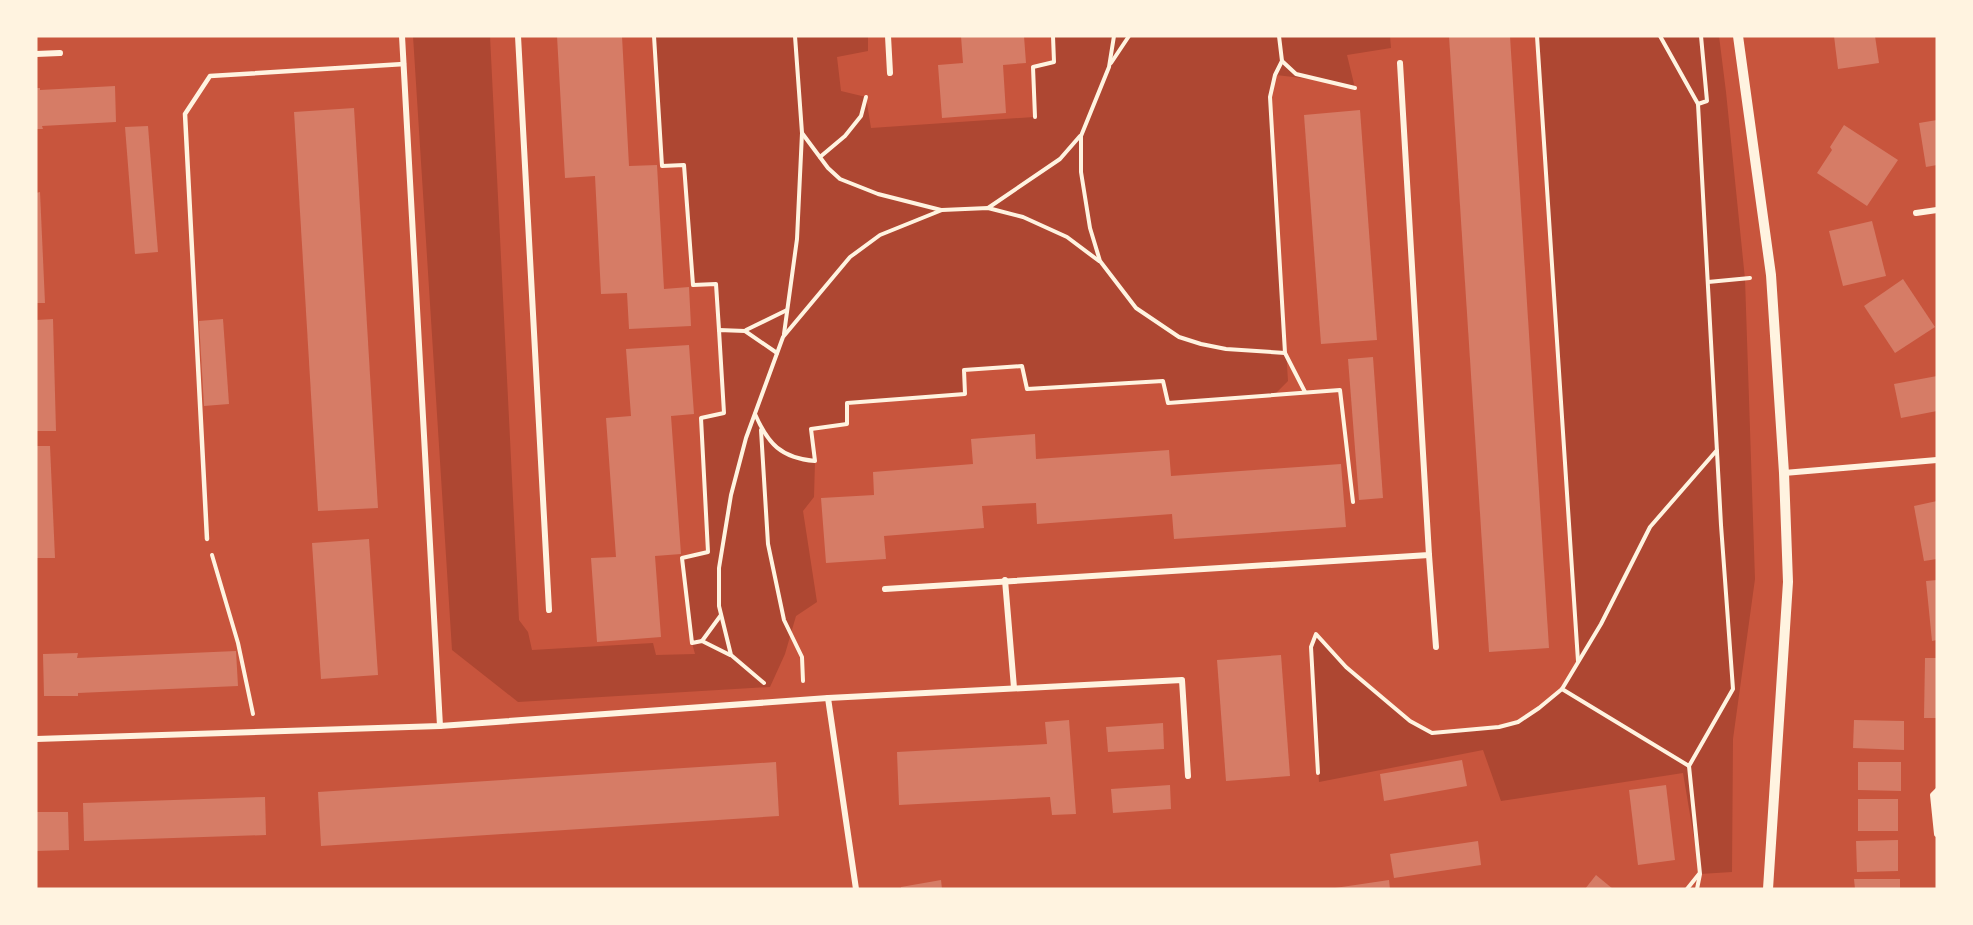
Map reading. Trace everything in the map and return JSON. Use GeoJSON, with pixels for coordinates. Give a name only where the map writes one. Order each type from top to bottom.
{"type":"FeatureCollection","features":[{"type":"Feature","properties":{"kind":"street"},"geometry":{"type":"LineString","coordinates":[[402,36],[440,726]]}},
{"type":"Feature","properties":{"kind":"street"},"geometry":{"type":"LineString","coordinates":[[518,36],[549,610]]}},
{"type":"Feature","properties":{"kind":"street"},"geometry":{"type":"LineString","coordinates":[[888,36],[890,73]]}},
{"type":"Feature","properties":{"kind":"street"},"geometry":{"type":"LineString","coordinates":[[1738,36],[1771,275],[1784,473],[1788,582],[1768,889]]}},
{"type":"Feature","properties":{"kind":"street"},"geometry":{"type":"LineString","coordinates":[[36,54],[60,53]]}},
{"type":"Feature","properties":{"kind":"street"},"geometry":{"type":"LineString","coordinates":[[1400,63],[1436,648]]}},
{"type":"Feature","properties":{"kind":"street"},"geometry":{"type":"LineString","coordinates":[[1916,213],[1937,210]]}},
{"type":"Feature","properties":{"kind":"street"},"geometry":{"type":"LineString","coordinates":[[1784,473],[1937,460]]}},
{"type":"Feature","properties":{"kind":"street"},"geometry":{"type":"LineString","coordinates":[[885,589],[1429,555]]}},
{"type":"Feature","properties":{"kind":"street"},"geometry":{"type":"LineString","coordinates":[[1005,580],[1014,688]]}},
{"type":"Feature","properties":{"kind":"street"},"geometry":{"type":"LineString","coordinates":[[36,739],[440,726],[828,698],[1182,680],[1188,776]]}},
{"type":"Feature","properties":{"kind":"street"},"geometry":{"type":"LineString","coordinates":[[828,698],[856,889]]}},
{"type":"Feature","properties":{"kind":"street"},"geometry":{"type":"LineString","coordinates":[[1937,791],[1933,795],[1937,834]]}},
{"type":"Feature","properties":{"kind":"lane"},"geometry":{"type":"LineString","coordinates":[[207,539],[185,114],[210,76],[404,64]]}},
{"type":"Feature","properties":{"kind":"path"},"geometry":{"type":"LineString","coordinates":[[654,36],[662,166],[684,165],[693,285],[716,284],[719,330],[724,413],[701,418],[708,552],[682,558],[692,643],[702,640],[721,615]]}},
{"type":"Feature","properties":{"kind":"path"},"geometry":{"type":"LineString","coordinates":[[731,656],[719,606],[719,568],[731,495],[746,438],[783,336],[797,239],[802,133],[795,36]]}},
{"type":"Feature","properties":{"kind":"path"},"geometry":{"type":"LineString","coordinates":[[1035,117],[1033,67],[1054,62],[1053,36]]}},
{"type":"Feature","properties":{"kind":"path"},"geometry":{"type":"LineString","coordinates":[[1109,67],[1114,36]]}},
{"type":"Feature","properties":{"kind":"path"},"geometry":{"type":"LineString","coordinates":[[988,208],[1060,159],[1081,136],[1109,67],[1129,36]]}},
{"type":"Feature","properties":{"kind":"path"},"geometry":{"type":"LineString","coordinates":[[1279,36],[1282,61],[1275,75],[1270,97],[1285,353],[1305,392]]}},
{"type":"Feature","properties":{"kind":"path"},"geometry":{"type":"LineString","coordinates":[[1537,36],[1578,661]]}},
{"type":"Feature","properties":{"kind":"path"},"geometry":{"type":"LineString","coordinates":[[1660,36],[1698,104],[1733,689],[1689,766],[1700,874],[1697,889]]}},
{"type":"Feature","properties":{"kind":"path"},"geometry":{"type":"LineString","coordinates":[[1698,104],[1707,101],[1701,36]]}},
{"type":"Feature","properties":{"kind":"path"},"geometry":{"type":"LineString","coordinates":[[1282,61],[1296,74],[1355,88]]}},
{"type":"Feature","properties":{"kind":"path"},"geometry":{"type":"LineString","coordinates":[[820,157],[845,136],[861,116],[866,97]]}},
{"type":"Feature","properties":{"kind":"path"},"geometry":{"type":"LineString","coordinates":[[802,133],[840,179],[878,194],[942,210],[988,208],[1023,217],[1067,237],[1100,261],[1136,308],[1179,337],[1226,349],[1285,353]]}},
{"type":"Feature","properties":{"kind":"path"},"geometry":{"type":"LineString","coordinates":[[1081,136],[1081,172],[1090,228],[1100,261]]}},
{"type":"Feature","properties":{"kind":"path"},"geometry":{"type":"LineString","coordinates":[[783,336],[850,257],[880,235],[942,210]]}},
{"type":"Feature","properties":{"kind":"path"},"geometry":{"type":"LineString","coordinates":[[1708,282],[1751,278]]}},
{"type":"Feature","properties":{"kind":"path"},"geometry":{"type":"LineString","coordinates":[[719,330],[745,331],[787,310]]}},
{"type":"Feature","properties":{"kind":"path"},"geometry":{"type":"LineString","coordinates":[[745,331],[777,353]]}},
{"type":"Feature","properties":{"kind":"path"},"geometry":{"type":"LineString","coordinates":[[755,414],[764,434],[776,449],[798,459],[815,461],[811,429],[847,424],[847,403],[965,394],[964,370],[1022,366],[1027,389],[1163,381],[1168,403],[1340,390],[1353,502]]}},
{"type":"Feature","properties":{"kind":"path"},"geometry":{"type":"LineString","coordinates":[[760,427],[768,544],[784,620],[802,657],[804,684]]}},
{"type":"Feature","properties":{"kind":"path"},"geometry":{"type":"LineString","coordinates":[[1318,773],[1311,647],[1316,634],[1346,667],[1410,721],[1432,733],[1499,727],[1518,722],[1562,688],[1601,624],[1650,527],[1717,450]]}},
{"type":"Feature","properties":{"kind":"path"},"geometry":{"type":"LineString","coordinates":[[207,539],[238,643],[256,732]]}},
{"type":"Feature","properties":{"kind":"path"},"geometry":{"type":"LineString","coordinates":[[702,640],[731,656],[770,687]]}},
{"type":"Feature","properties":{"kind":"path"},"geometry":{"type":"LineString","coordinates":[[1562,688],[1689,766]]}},
{"type":"Feature","properties":{"kind":"path"},"geometry":{"type":"LineString","coordinates":[[1687,889],[1700,874]]}},
{"type":"Feature","properties":{"kind":"shaded area"},"geometry":{"type":"Polygon","coordinates":[[[413,36],[490,36],[519,620],[528,632],[532,650],[653,643],[656,655],[695,654],[682,558],[708,551],[701,418],[723,413],[716,284],[693,285],[684,165],[662,166],[654,36],[868,36],[868,51],[837,57],[841,91],[866,97],[871,128],[1034,117],[1033,67],[1054,62],[1053,36],[1390,36],[1391,48],[1347,55],[1355,88],[1276,75],[1270,97],[1288,381],[1274,395],[1168,403],[1162,381],[1027,389],[1022,366],[964,370],[965,394],[847,403],[847,424],[811,429],[815,461],[814,497],[803,511],[817,602],[796,616],[785,654],[770,687],[518,702],[452,650],[413,36]]]}},
{"type":"Feature","properties":{"kind":"shaded area"},"geometry":{"type":"Polygon","coordinates":[[[1537,36],[1719,36],[1745,279],[1755,579],[1733,739],[1732,872],[1700,874],[1683,773],[1501,801],[1483,750],[1319,782],[1311,647],[1316,634],[1346,667],[1410,721],[1432,733],[1499,727],[1518,722],[1562,689],[1578,661],[1537,36]]]}},
{"type":"Feature","properties":{"kind":"building"},"geometry":{"type":"Polygon","coordinates":[[[557,36],[622,36],[629,166],[657,165],[664,289],[689,287],[691,326],[629,329],[627,293],[601,294],[595,176],[565,178],[557,36]]]}},
{"type":"Feature","properties":{"kind":"building"},"geometry":{"type":"Polygon","coordinates":[[[961,36],[1024,36],[1026,63],[1003,65],[1006,113],[942,118],[938,65],[963,63],[961,36]]]}},
{"type":"Feature","properties":{"kind":"building"},"geometry":{"type":"Polygon","coordinates":[[[1449,36],[1510,36],[1549,648],[1489,652],[1449,36]]]}},
{"type":"Feature","properties":{"kind":"building"},"geometry":{"type":"Polygon","coordinates":[[[1834,36],[1875,36],[1879,63],[1838,69],[1834,36]]]}},
{"type":"Feature","properties":{"kind":"building"},"geometry":{"type":"Polygon","coordinates":[[[115,86],[116,122],[42,126],[43,129],[36,129],[36,88],[40,90],[115,86]]]}},
{"type":"Feature","properties":{"kind":"building"},"geometry":{"type":"Polygon","coordinates":[[[354,108],[378,508],[318,511],[294,112],[354,108]]]}},
{"type":"Feature","properties":{"kind":"building"},"geometry":{"type":"Polygon","coordinates":[[[1360,110],[1377,340],[1321,344],[1304,115],[1360,110]]]}},
{"type":"Feature","properties":{"kind":"building"},"geometry":{"type":"Polygon","coordinates":[[[1937,120],[1937,165],[1926,167],[1919,123],[1937,120]]]}},
{"type":"Feature","properties":{"kind":"building"},"geometry":{"type":"Polygon","coordinates":[[[1844,125],[1898,160],[1867,206],[1817,173],[1844,125]]]}},
{"type":"Feature","properties":{"kind":"building"},"geometry":{"type":"Polygon","coordinates":[[[148,126],[158,252],[135,254],[125,127],[148,126]]]}},
{"type":"Feature","properties":{"kind":"building"},"geometry":{"type":"Polygon","coordinates":[[[40,192],[45,303],[36,303],[36,193],[40,192]]]}},
{"type":"Feature","properties":{"kind":"building"},"geometry":{"type":"Polygon","coordinates":[[[1872,221],[1886,276],[1843,286],[1829,231],[1872,221]]]}},
{"type":"Feature","properties":{"kind":"building"},"geometry":{"type":"Polygon","coordinates":[[[1903,279],[1935,327],[1895,353],[1864,306],[1903,279]]]}},
{"type":"Feature","properties":{"kind":"building"},"geometry":{"type":"Polygon","coordinates":[[[53,319],[56,431],[36,431],[36,320],[53,319]]]}},
{"type":"Feature","properties":{"kind":"building"},"geometry":{"type":"Polygon","coordinates":[[[223,319],[229,404],[204,406],[199,321],[223,319]]]}},
{"type":"Feature","properties":{"kind":"building"},"geometry":{"type":"Polygon","coordinates":[[[689,345],[694,414],[671,416],[681,554],[655,556],[661,637],[597,642],[591,558],[616,557],[606,418],[631,416],[626,349],[689,345]]]}},
{"type":"Feature","properties":{"kind":"building"},"geometry":{"type":"Polygon","coordinates":[[[1373,357],[1383,498],[1359,500],[1348,359],[1373,357]]]}},
{"type":"Feature","properties":{"kind":"building"},"geometry":{"type":"Polygon","coordinates":[[[1937,376],[1937,411],[1901,418],[1894,384],[1937,376]]]}},
{"type":"Feature","properties":{"kind":"building"},"geometry":{"type":"Polygon","coordinates":[[[1035,434],[1036,459],[1169,450],[1171,476],[1341,464],[1346,527],[1174,539],[1172,514],[1037,524],[1036,503],[982,506],[984,528],[884,536],[886,559],[826,563],[821,498],[874,495],[873,472],[973,464],[971,439],[1035,434]]]}},
{"type":"Feature","properties":{"kind":"building"},"geometry":{"type":"Polygon","coordinates":[[[36,446],[50,446],[55,558],[36,558],[36,446]]]}},
{"type":"Feature","properties":{"kind":"building"},"geometry":{"type":"Polygon","coordinates":[[[1937,501],[1937,559],[1924,561],[1914,506],[1937,501]]]}},
{"type":"Feature","properties":{"kind":"building"},"geometry":{"type":"Polygon","coordinates":[[[369,539],[378,675],[321,679],[312,543],[369,539]]]}},
{"type":"Feature","properties":{"kind":"building"},"geometry":{"type":"Polygon","coordinates":[[[1937,580],[1937,640],[1932,641],[1926,581],[1937,580]]]}},
{"type":"Feature","properties":{"kind":"building"},"geometry":{"type":"Polygon","coordinates":[[[236,651],[238,686],[44,696],[43,654],[78,653],[77,658],[236,651]]]}},
{"type":"Feature","properties":{"kind":"building"},"geometry":{"type":"Polygon","coordinates":[[[1281,655],[1290,776],[1226,781],[1217,660],[1281,655]]]}},
{"type":"Feature","properties":{"kind":"building"},"geometry":{"type":"Polygon","coordinates":[[[1925,658],[1937,658],[1937,718],[1924,718],[1925,658]]]}},
{"type":"Feature","properties":{"kind":"building"},"geometry":{"type":"Polygon","coordinates":[[[1069,720],[1076,814],[1052,815],[1050,797],[899,805],[897,752],[1047,744],[1045,722],[1069,720]]]}},
{"type":"Feature","properties":{"kind":"building"},"geometry":{"type":"Polygon","coordinates":[[[1854,720],[1904,721],[1904,750],[1853,748],[1854,720]]]}},
{"type":"Feature","properties":{"kind":"building"},"geometry":{"type":"Polygon","coordinates":[[[1163,723],[1164,749],[1108,752],[1106,727],[1163,723]]]}},
{"type":"Feature","properties":{"kind":"building"},"geometry":{"type":"Polygon","coordinates":[[[1462,760],[1467,786],[1384,801],[1380,774],[1462,760]]]}},
{"type":"Feature","properties":{"kind":"building"},"geometry":{"type":"Polygon","coordinates":[[[776,762],[779,816],[321,846],[318,792],[776,762]]]}},
{"type":"Feature","properties":{"kind":"building"},"geometry":{"type":"Polygon","coordinates":[[[1858,762],[1901,762],[1901,791],[1858,790],[1858,762]]]}},
{"type":"Feature","properties":{"kind":"building"},"geometry":{"type":"Polygon","coordinates":[[[1170,785],[1171,809],[1113,813],[1111,789],[1170,785]]]}},
{"type":"Feature","properties":{"kind":"building"},"geometry":{"type":"Polygon","coordinates":[[[1666,785],[1675,860],[1638,865],[1629,790],[1666,785]]]}},
{"type":"Feature","properties":{"kind":"building"},"geometry":{"type":"Polygon","coordinates":[[[265,797],[266,835],[84,841],[83,803],[265,797]]]}},
{"type":"Feature","properties":{"kind":"building"},"geometry":{"type":"Polygon","coordinates":[[[1858,799],[1898,799],[1898,831],[1858,831],[1858,799]]]}},
{"type":"Feature","properties":{"kind":"building"},"geometry":{"type":"Polygon","coordinates":[[[36,812],[68,812],[69,850],[36,851],[36,812]]]}},
{"type":"Feature","properties":{"kind":"building"},"geometry":{"type":"Polygon","coordinates":[[[1898,840],[1898,871],[1857,872],[1856,841],[1898,840]]]}},
{"type":"Feature","properties":{"kind":"building"},"geometry":{"type":"Polygon","coordinates":[[[1478,841],[1481,865],[1394,878],[1390,854],[1478,841]]]}},
{"type":"Feature","properties":{"kind":"building"},"geometry":{"type":"Polygon","coordinates":[[[1596,875],[1613,889],[1585,889],[1596,875]]]}},
{"type":"Feature","properties":{"kind":"building"},"geometry":{"type":"Polygon","coordinates":[[[1854,879],[1900,879],[1900,889],[1855,889],[1854,879]]]}},
{"type":"Feature","properties":{"kind":"building"},"geometry":{"type":"Polygon","coordinates":[[[941,880],[942,889],[901,889],[901,887],[941,880]]]}},
{"type":"Feature","properties":{"kind":"building"},"geometry":{"type":"Polygon","coordinates":[[[1389,880],[1390,889],[1335,889],[1335,888],[1389,880]]]}}]}
